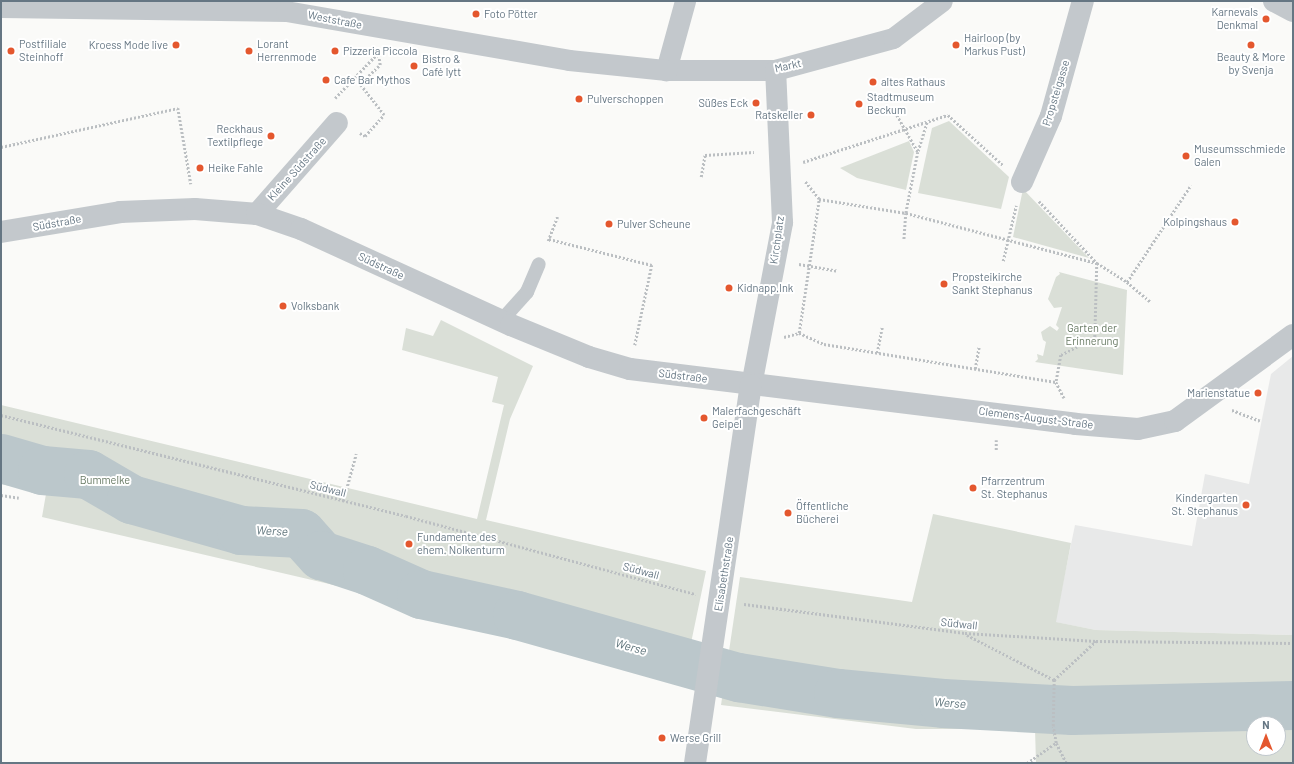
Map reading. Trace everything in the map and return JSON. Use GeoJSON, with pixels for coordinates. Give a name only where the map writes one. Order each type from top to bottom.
{"type":"FeatureCollection","features":[{"type":"Feature","properties":{"kind":"street"},"geometry":{"type":"LineString","coordinates":[[666,70],[685,1]]}},
{"type":"Feature","properties":{"kind":"street","name":"Markt"},"geometry":{"type":"LineString","coordinates":[[666,70],[776,70],[893,38],[942,1]]}},
{"type":"Feature","properties":{"kind":"street","name":"Propsteigasse"},"geometry":{"type":"LineString","coordinates":[[1022,182],[1051,116],[1083,1]]}},
{"type":"Feature","properties":{"kind":"street"},"geometry":{"type":"LineString","coordinates":[[1274,1],[1293,11]]}},
{"type":"Feature","properties":{"kind":"street","name":"Weststraße"},"geometry":{"type":"LineString","coordinates":[[1,7],[286,11],[569,60],[666,70]]}},
{"type":"Feature","properties":{"kind":"street","name":"Kirchplatz"},"geometry":{"type":"LineString","coordinates":[[751,385],[782,222],[776,70]]}},
{"type":"Feature","properties":{"kind":"street","name":"Kleine Südstraße"},"geometry":{"type":"LineString","coordinates":[[257,214],[337,123]]}},
{"type":"Feature","properties":{"kind":"street","name":"Südstraße"},"geometry":{"type":"LineString","coordinates":[[1,232],[120,212],[195,210],[257,214],[301,228],[501,321],[589,357],[630,369],[751,385]]}},
{"type":"Feature","properties":{"kind":"street","name":"Clemens-August-Straße"},"geometry":{"type":"LineString","coordinates":[[751,385],[1076,424],[1138,429],[1175,421],[1293,335]]}},
{"type":"Feature","properties":{"kind":"street","name":"Elisabethstraße"},"geometry":{"type":"LineString","coordinates":[[695,763],[751,385]]}},
{"type":"Feature","properties":{"kind":"lane"},"geometry":{"type":"LineString","coordinates":[[501,321],[527,292],[539,264]]}},
{"type":"Feature","properties":{"kind":"path"},"geometry":{"type":"LineString","coordinates":[[337,123],[365,136],[384,115],[360,84],[380,65],[378,52]]}},
{"type":"Feature","properties":{"kind":"path"},"geometry":{"type":"LineString","coordinates":[[354,77],[363,69]]}},
{"type":"Feature","properties":{"kind":"path"},"geometry":{"type":"LineString","coordinates":[[1,147],[178,108],[195,210]]}},
{"type":"Feature","properties":{"kind":"path"},"geometry":{"type":"LineString","coordinates":[[897,115],[918,152]]}},
{"type":"Feature","properties":{"kind":"path"},"geometry":{"type":"LineString","coordinates":[[800,163],[948,115],[1022,182],[1097,263],[1127,282],[1151,302]]}},
{"type":"Feature","properties":{"kind":"path"},"geometry":{"type":"LineString","coordinates":[[904,240],[906,213],[918,152],[927,122]]}},
{"type":"Feature","properties":{"kind":"path"},"geometry":{"type":"LineString","coordinates":[[701,177],[705,155],[778,151]]}},
{"type":"Feature","properties":{"kind":"path"},"geometry":{"type":"LineString","coordinates":[[801,177],[819,199],[906,213],[1097,263]]}},
{"type":"Feature","properties":{"kind":"path"},"geometry":{"type":"LineString","coordinates":[[1003,261],[1022,182]]}},
{"type":"Feature","properties":{"kind":"path"},"geometry":{"type":"LineString","coordinates":[[1127,282],[1191,186]]}},
{"type":"Feature","properties":{"kind":"path"},"geometry":{"type":"LineString","coordinates":[[819,199],[799,333],[824,344],[1056,382],[1061,355],[1095,338],[1097,263]]}},
{"type":"Feature","properties":{"kind":"path"},"geometry":{"type":"LineString","coordinates":[[554,224],[557,217]]}},
{"type":"Feature","properties":{"kind":"path"},"geometry":{"type":"LineString","coordinates":[[549,239],[652,265],[630,369]]}},
{"type":"Feature","properties":{"kind":"path"},"geometry":{"type":"LineString","coordinates":[[810,266],[837,271]]}},
{"type":"Feature","properties":{"kind":"path"},"geometry":{"type":"LineString","coordinates":[[878,353],[882,327]]}},
{"type":"Feature","properties":{"kind":"path"},"geometry":{"type":"LineString","coordinates":[[975,369],[979,347]]}},
{"type":"Feature","properties":{"kind":"path","name":"Südwall"},"geometry":{"type":"LineString","coordinates":[[1,415],[343,502],[406,516],[720,601],[965,633],[1096,641],[1293,643]]}},
{"type":"Feature","properties":{"kind":"path"},"geometry":{"type":"LineString","coordinates":[[996,450],[998,440]]}},
{"type":"Feature","properties":{"kind":"path"},"geometry":{"type":"LineString","coordinates":[[343,502],[356,454]]}},
{"type":"Feature","properties":{"kind":"path"},"geometry":{"type":"LineString","coordinates":[[1,495],[19,498]]}},
{"type":"Feature","properties":{"kind":"path"},"geometry":{"type":"LineString","coordinates":[[965,633],[1054,680]]}},
{"type":"Feature","properties":{"kind":"path"},"geometry":{"type":"LineString","coordinates":[[1066,763],[1056,742],[1053,726],[1054,680],[1096,641]]}},
{"type":"Feature","properties":{"kind":"path"},"geometry":{"type":"LineString","coordinates":[[1027,763],[1056,742]]}},
{"type":"Feature","properties":{"kind":"shaded area","name":"Kindergarten St. Stephanus"},"geometry":{"type":"Polygon","coordinates":[[[1293,356],[1293,635],[1096,630],[1055,622],[1075,525],[1192,546],[1205,474],[1249,484],[1271,374],[1293,356]]]}},
{"type":"Feature","properties":{"kind":"green space"},"geometry":{"type":"Polygon","coordinates":[[[949,121],[1009,177],[1001,209],[918,193],[932,128],[949,121]]]}},
{"type":"Feature","properties":{"kind":"green space"},"geometry":{"type":"Polygon","coordinates":[[[909,141],[914,152],[906,190],[857,178],[840,168],[909,141]]]}},
{"type":"Feature","properties":{"kind":"green space"},"geometry":{"type":"Polygon","coordinates":[[[1023,189],[1089,258],[1013,237],[1023,189]]]}},
{"type":"Feature","properties":{"kind":"green space","name":"Garten der Erinnerung"},"geometry":{"type":"Polygon","coordinates":[[[1059,272],[1127,290],[1123,375],[1035,362],[1038,359],[1037,354],[1043,356],[1046,342],[1043,340],[1041,332],[1050,326],[1057,331],[1059,328],[1056,325],[1062,307],[1054,308],[1048,299],[1056,277],[1060,274],[1059,272]]]}},
{"type":"Feature","properties":{"kind":"green space","name":"Bummelke"},"geometry":{"type":"Polygon","coordinates":[[[441,320],[533,366],[510,419],[486,520],[706,571],[686,667],[42,517],[46,494],[1,484],[1,405],[477,519],[504,405],[492,402],[498,377],[402,350],[406,328],[433,336],[441,320]]]}},
{"type":"Feature","properties":{"kind":"green space"},"geometry":{"type":"Polygon","coordinates":[[[933,514],[1071,543],[1056,622],[1096,630],[1293,635],[1293,763],[1036,763],[1035,729],[916,729],[721,705],[740,577],[912,602],[933,514]]]}},
{"type":"Feature","properties":{"kind":"waterway","name":"Werse"},"geometry":{"type":"LineString","coordinates":[[1,458],[42,470],[88,474],[131,499],[241,530],[301,533],[321,555],[367,570],[421,594],[517,615],[738,677],[838,693],[943,703],[1072,710],[1293,705]]}},
{"type":"Feature","properties":{"kind":"place","name":"Foto Pötter"},"geometry":{"type":"Point","coordinates":[476,14]}},
{"type":"Feature","properties":{"kind":"place","name":"Karnevals Denkmal"},"geometry":{"type":"Point","coordinates":[1266,19]}},
{"type":"Feature","properties":{"kind":"place","name":"Kroess Mode live"},"geometry":{"type":"Point","coordinates":[176,45]}},
{"type":"Feature","properties":{"kind":"place","name":"Hairloop (by Markus Pust)"},"geometry":{"type":"Point","coordinates":[956,45]}},
{"type":"Feature","properties":{"kind":"place","name":"Beauty & More by Svenja"},"geometry":{"type":"Point","coordinates":[1251,45]}},
{"type":"Feature","properties":{"kind":"place","name":"Postfiliale Steinhoff"},"geometry":{"type":"Point","coordinates":[11,51]}},
{"type":"Feature","properties":{"kind":"place","name":"Lorant Herrenmode"},"geometry":{"type":"Point","coordinates":[249,51]}},
{"type":"Feature","properties":{"kind":"place","name":"Pizzeria Piccola"},"geometry":{"type":"Point","coordinates":[335,51]}},
{"type":"Feature","properties":{"kind":"place","name":"Bistro & Café lytt"},"geometry":{"type":"Point","coordinates":[414,66]}},
{"type":"Feature","properties":{"kind":"place","name":"Cafe Bar Mythos"},"geometry":{"type":"Point","coordinates":[326,80]}},
{"type":"Feature","properties":{"kind":"place","name":"altes Rathaus"},"geometry":{"type":"Point","coordinates":[873,82]}},
{"type":"Feature","properties":{"kind":"place","name":"Pulverschoppen"},"geometry":{"type":"Point","coordinates":[579,99]}},
{"type":"Feature","properties":{"kind":"place","name":"Süßes Eck"},"geometry":{"type":"Point","coordinates":[756,103]}},
{"type":"Feature","properties":{"kind":"place","name":"Stadtmuseum Beckum"},"geometry":{"type":"Point","coordinates":[859,104]}},
{"type":"Feature","properties":{"kind":"place","name":"Ratskeller"},"geometry":{"type":"Point","coordinates":[811,115]}},
{"type":"Feature","properties":{"kind":"place","name":"Reckhaus Textilpflege"},"geometry":{"type":"Point","coordinates":[271,136]}},
{"type":"Feature","properties":{"kind":"place","name":"Museumsschmiede Galen"},"geometry":{"type":"Point","coordinates":[1186,156]}},
{"type":"Feature","properties":{"kind":"place","name":"Heike Fahle"},"geometry":{"type":"Point","coordinates":[200,168]}},
{"type":"Feature","properties":{"kind":"place","name":"Kolpingshaus"},"geometry":{"type":"Point","coordinates":[1235,222]}},
{"type":"Feature","properties":{"kind":"place","name":"Pulver Scheune"},"geometry":{"type":"Point","coordinates":[609,224]}},
{"type":"Feature","properties":{"kind":"place","name":"Propsteikirche Sankt Stephanus"},"geometry":{"type":"Point","coordinates":[944,284]}},
{"type":"Feature","properties":{"kind":"place","name":"Kidnapp.Ink"},"geometry":{"type":"Point","coordinates":[729,288]}},
{"type":"Feature","properties":{"kind":"place","name":"Volksbank"},"geometry":{"type":"Point","coordinates":[283,306]}},
{"type":"Feature","properties":{"kind":"place","name":"Marienstatue"},"geometry":{"type":"Point","coordinates":[1258,393]}},
{"type":"Feature","properties":{"kind":"place","name":"Malerfachgeschäft Geipel"},"geometry":{"type":"Point","coordinates":[704,418]}},
{"type":"Feature","properties":{"kind":"place","name":"Pfarrzentrum St. Stephanus"},"geometry":{"type":"Point","coordinates":[973,488]}},
{"type":"Feature","properties":{"kind":"place","name":"Kindergarten St. Stephanus"},"geometry":{"type":"Point","coordinates":[1246,505]}},
{"type":"Feature","properties":{"kind":"place","name":"Öffentliche Bücherei"},"geometry":{"type":"Point","coordinates":[788,513]}},
{"type":"Feature","properties":{"kind":"place","name":"Fundamente des ehem. Nolkenturm"},"geometry":{"type":"Point","coordinates":[409,544]}},
{"type":"Feature","properties":{"kind":"place","name":"Werse Grill"},"geometry":{"type":"Point","coordinates":[662,738]}}]}
